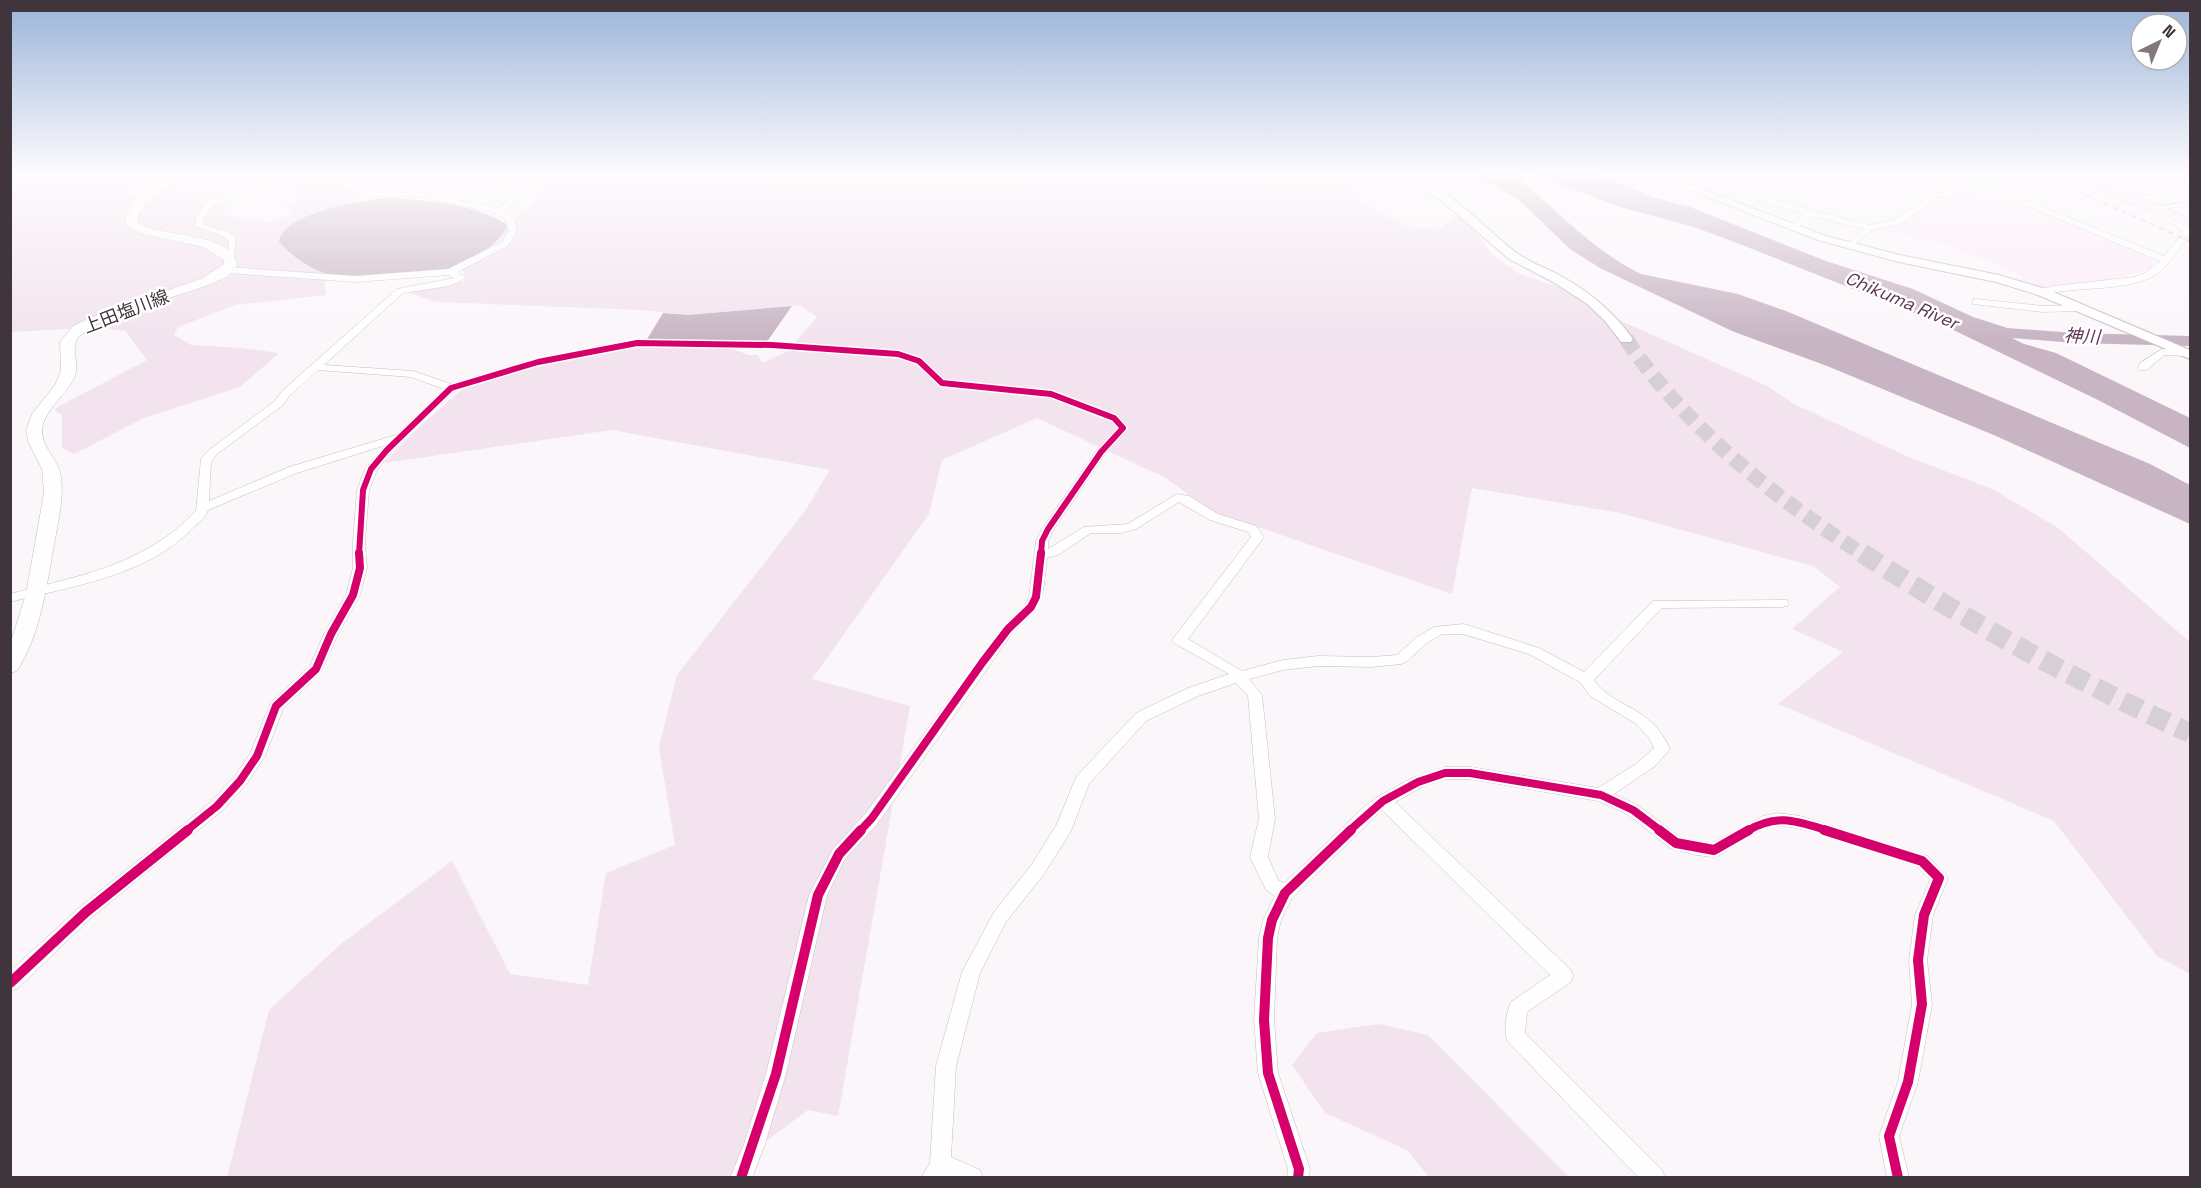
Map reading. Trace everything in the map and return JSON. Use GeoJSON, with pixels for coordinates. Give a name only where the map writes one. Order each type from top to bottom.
{"type":"FeatureCollection","features":[{"type":"Feature","properties":{"kind":"main road"},"geometry":{"type":"LineString","coordinates":[[141,230],[210,244],[229,265]]}},
{"type":"Feature","properties":{"kind":"main road","name":"上田塩川線"},"geometry":{"type":"LineString","coordinates":[[10,666],[26,633],[37,591],[47,530],[52,476],[46,455],[36,443],[34,427],[46,405],[69,374],[71,366],[65,352],[67,342],[82,326],[207,282],[229,265]]}},
{"type":"Feature","properties":{"kind":"street"},"geometry":{"type":"LineString","coordinates":[[214,230],[226,234],[233,240],[229,265],[356,279],[450,272],[497,249],[511,237],[512,230]]}},
{"type":"Feature","properties":{"kind":"street"},"geometry":{"type":"LineString","coordinates":[[1482,230],[1518,259],[1585,296],[1607,313],[1626,339]]}},
{"type":"Feature","properties":{"kind":"street"},"geometry":{"type":"LineString","coordinates":[[1800,230],[1850,246],[1999,279],[2042,292],[2188,354]]}},
{"type":"Feature","properties":{"kind":"street"},"geometry":{"type":"LineString","coordinates":[[1850,246],[1866,230]]}},
{"type":"Feature","properties":{"kind":"street"},"geometry":{"type":"LineString","coordinates":[[2095,230],[2164,259]]}},
{"type":"Feature","properties":{"kind":"street"},"geometry":{"type":"LineString","coordinates":[[2042,292],[2063,286],[2104,285],[2156,271],[2186,233]]}},
{"type":"Feature","properties":{"kind":"street"},"geometry":{"type":"LineString","coordinates":[[10,598],[135,563],[174,538],[197,519],[204,507],[205,461],[213,452],[279,404],[286,393],[400,291],[450,283],[461,278],[450,272]]}},
{"type":"Feature","properties":{"kind":"street"},"geometry":{"type":"LineString","coordinates":[[1976,302],[2043,309],[2081,308]]}},
{"type":"Feature","properties":{"kind":"street"},"geometry":{"type":"LineString","coordinates":[[10,983],[86,912],[217,806],[240,781],[257,756],[276,706],[316,669],[353,595],[360,568],[358,543],[363,490],[370,469],[451,388],[538,362],[629,344],[659,342],[730,346],[772,345],[898,354],[918,361],[942,383],[1051,394],[1114,418],[1123,428],[1101,452],[1070,494],[1042,541],[1036,597],[1031,607],[1013,624],[982,663],[900,781],[872,818],[839,854],[827,875],[818,895],[781,1057],[765,1113],[741,1178]]}},
{"type":"Feature","properties":{"kind":"street"},"geometry":{"type":"LineString","coordinates":[[2143,368],[2162,352],[2188,354]]}},
{"type":"Feature","properties":{"kind":"street"},"geometry":{"type":"LineString","coordinates":[[315,367],[413,374],[451,388]]}},
{"type":"Feature","properties":{"kind":"street"},"geometry":{"type":"LineString","coordinates":[[204,507],[293,470],[401,436]]}},
{"type":"Feature","properties":{"kind":"street"},"geometry":{"type":"LineString","coordinates":[[1040,556],[1047,555],[1089,530],[1125,529],[1137,524],[1177,498],[1185,499],[1214,517],[1252,529],[1258,537],[1179,640],[1240,676],[1255,695],[1267,819],[1259,857],[1272,885],[1285,893]]}},
{"type":"Feature","properties":{"kind":"street"},"geometry":{"type":"LineString","coordinates":[[1586,679],[1658,604],[1710,604],[1728,601],[1782,603]]}},
{"type":"Feature","properties":{"kind":"street"},"geometry":{"type":"LineString","coordinates":[[972,1178],[936,1170],[946,1066],[971,972],[1000,917],[1038,869],[1065,826],[1082,782],[1141,717],[1192,692],[1240,676],[1283,665],[1318,661],[1372,662],[1401,659],[1422,640],[1439,630],[1464,629],[1534,651],[1586,679],[1595,692],[1640,719],[1656,735],[1662,749],[1654,759],[1617,782],[1602,795]]}},
{"type":"Feature","properties":{"kind":"street"},"geometry":{"type":"LineString","coordinates":[[1298,1178],[1299,1169],[1268,1073],[1264,1020],[1268,938],[1272,920],[1285,893],[1383,801],[1418,782],[1446,773],[1470,773],[1602,795],[1633,810],[1676,843],[1714,850],[1763,822],[1777,819],[1800,822],[1922,861],[1939,878],[1924,915],[1918,960],[1922,1004],[1908,1082],[1889,1136],[1899,1178]]}},
{"type":"Feature","properties":{"kind":"street"},"geometry":{"type":"LineString","coordinates":[[1383,801],[1564,976],[1518,1008],[1515,1036],[1654,1178]]}},
{"type":"Feature","properties":{"kind":"shaded area"},"geometry":{"type":"Polygon","coordinates":[[[11,230],[311,230],[312,268],[324,273],[326,295],[235,305],[178,327],[174,335],[191,345],[279,353],[240,387],[144,418],[74,454],[62,448],[62,415],[54,409],[147,360],[125,331],[98,327],[13,332],[11,337],[11,230]]]}},
{"type":"Feature","properties":{"kind":"shaded area"},"geometry":{"type":"Polygon","coordinates":[[[505,230],[1473,230],[1492,254],[1518,273],[1577,293],[1596,303],[1619,320],[1767,386],[1794,404],[1904,455],[1994,490],[2058,528],[2190,642],[2190,974],[2157,956],[2054,821],[1778,704],[1843,652],[1792,629],[1840,587],[1813,566],[1620,513],[1472,488],[1452,594],[1209,510],[1166,478],[1037,418],[942,460],[929,514],[812,679],[910,706],[838,1116],[808,1110],[735,1164],[730,1177],[227,1178],[269,1010],[341,944],[452,861],[510,974],[588,985],[606,873],[675,845],[659,747],[677,675],[805,511],[830,470],[612,430],[384,463],[418,428],[467,385],[540,364],[637,345],[729,347],[748,355],[757,355],[762,363],[788,351],[817,317],[800,305],[688,315],[642,310],[436,302],[407,292],[466,281],[461,264],[497,241],[505,230]]]}},
{"type":"Feature","properties":{"kind":"shaded area"},"geometry":{"type":"Polygon","coordinates":[[[1880,230],[2090,230],[2156,258],[2149,269],[2090,284],[2033,287],[2015,281],[2025,277],[1942,243],[1880,230]]]}},
{"type":"Feature","properties":{"kind":"shaded area"},"geometry":{"type":"Polygon","coordinates":[[[1379,1024],[1428,1035],[1569,1177],[1429,1177],[1407,1150],[1325,1113],[1292,1065],[1317,1033],[1379,1024]]]}},
{"type":"Feature","properties":{"kind":"water"},"geometry":{"type":"Polygon","coordinates":[[[505,230],[495,242],[472,259],[447,269],[367,277],[334,276],[311,267],[279,242],[284,232],[505,230]]]}},
{"type":"Feature","properties":{"kind":"water"},"geometry":{"type":"Polygon","coordinates":[[[1551,230],[1578,230],[1609,255],[1641,274],[1738,294],[1786,311],[2150,464],[2190,485],[2190,524],[1996,436],[1827,366],[1732,331],[1600,268],[1570,249],[1551,230]]]}},
{"type":"Feature","properties":{"kind":"water","name":"Chikuma River"},"geometry":{"type":"Polygon","coordinates":[[[1703,230],[1749,230],[1826,261],[1913,289],[1973,317],[2014,330],[2012,338],[2024,344],[2056,353],[2190,418],[2190,448],[2100,401],[1939,323],[1703,230]]]}},
{"type":"Feature","properties":{"kind":"water"},"geometry":{"type":"Polygon","coordinates":[[[792,306],[766,343],[646,341],[663,313],[688,315],[792,306]]]}},
{"type":"Feature","properties":{"kind":"waterway","name":"神川"},"geometry":{"type":"LineString","coordinates":[[1980,331],[2075,338],[2190,341]]}},
{"type":"Feature","properties":{"kind":"tunnel"},"geometry":{"type":"LineString","coordinates":[[1627,341],[1626,339],[1676,402],[1734,459],[1798,510],[1864,555]]}},
{"type":"Feature","properties":{"kind":"tunnel"},"geometry":{"type":"LineString","coordinates":[[1862,553],[2023,649],[2190,733]]}},
{"type":"Feature","properties":{"kind":"railway"},"geometry":{"type":"LineString","coordinates":[[2166,230],[2190,241]]}},
{"type":"Feature","properties":{"kind":"cycle path"},"geometry":{"type":"LineString","coordinates":[[10,983],[86,912],[217,806],[240,781],[257,756],[276,706],[316,669],[331,634],[353,595],[360,568],[359,543],[363,490],[371,469],[387,450],[451,388],[538,362],[637,343],[772,345],[898,354],[919,361],[942,383],[1051,394],[1114,418],[1123,428],[1101,452],[1042,541],[1036,597],[1031,607],[1008,629],[872,818],[839,854],[818,895],[776,1074],[741,1178]]}},
{"type":"Feature","properties":{"kind":"cycle path"},"geometry":{"type":"LineString","coordinates":[[1298,1178],[1299,1169],[1268,1073],[1264,1020],[1268,938],[1272,920],[1285,893],[1370,811],[1383,801],[1418,782],[1445,773],[1470,773],[1601,795],[1633,810],[1676,843],[1696,848],[1714,850],[1763,822],[1777,819],[1800,822],[1922,861],[1939,878],[1924,915],[1918,960],[1922,1004],[1908,1082],[1889,1136],[1898,1178]]}}]}
